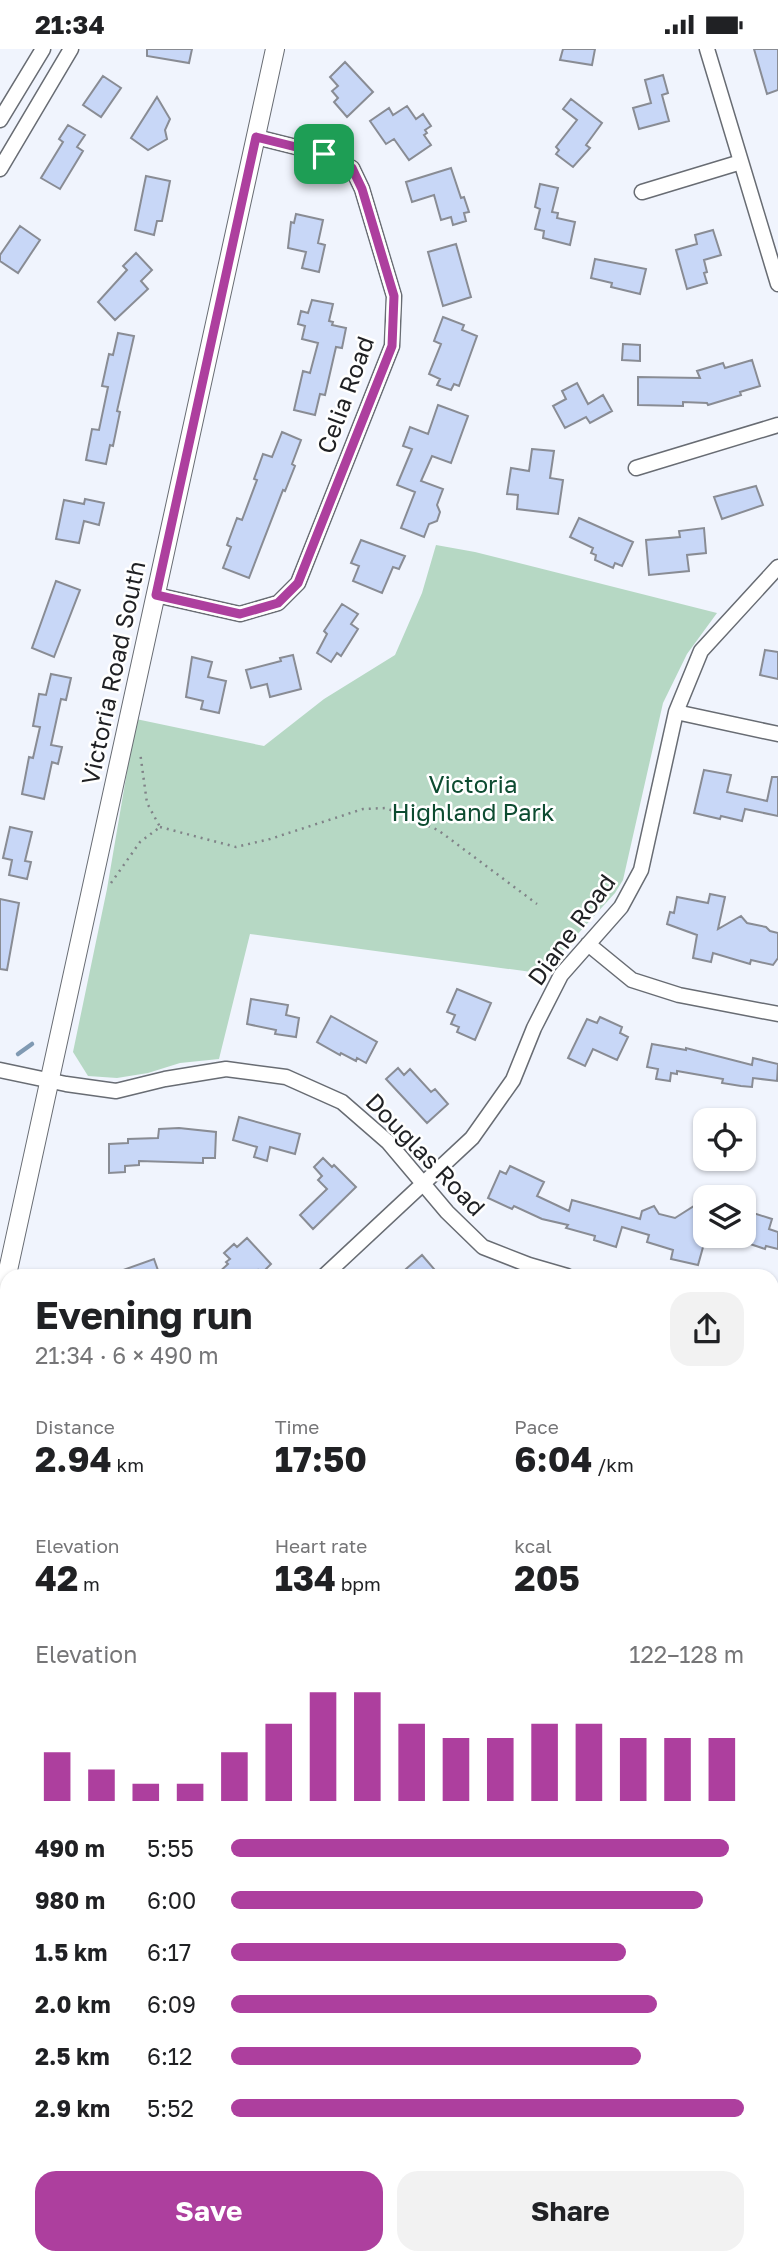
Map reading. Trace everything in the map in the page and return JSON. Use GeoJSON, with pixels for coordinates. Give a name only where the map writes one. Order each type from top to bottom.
{"type":"FeatureCollection","features":[{"type":"Feature","properties":{"kind":"street"},"geometry":{"type":"LineString","coordinates":[[0,120],[43,49]]}},
{"type":"Feature","properties":{"kind":"street"},"geometry":{"type":"LineString","coordinates":[[0,169],[71,49]]}},
{"type":"Feature","properties":{"kind":"street","name":"Victoria Road South"},"geometry":{"type":"LineString","coordinates":[[8,1269],[275,49]]}},
{"type":"Feature","properties":{"kind":"street"},"geometry":{"type":"LineString","coordinates":[[707,49],[778,284]]}},
{"type":"Feature","properties":{"kind":"street","name":"Celia Road"},"geometry":{"type":"LineString","coordinates":[[156,595],[240,614],[278,603],[298,583],[392,346],[394,296],[362,189],[352,168],[324,154],[256,137]]}},
{"type":"Feature","properties":{"kind":"street"},"geometry":{"type":"LineString","coordinates":[[642,191],[741,162]]}},
{"type":"Feature","properties":{"kind":"street"},"geometry":{"type":"LineString","coordinates":[[636,468],[778,425]]}},
{"type":"Feature","properties":{"kind":"street","name":"Diane Road"},"geometry":{"type":"LineString","coordinates":[[332,1269],[472,1138],[513,1080],[534,1028],[561,975],[621,907],[641,870],[676,712],[701,651],[778,567]]}},
{"type":"Feature","properties":{"kind":"street"},"geometry":{"type":"LineString","coordinates":[[676,712],[778,734]]}},
{"type":"Feature","properties":{"kind":"street"},"geometry":{"type":"LineString","coordinates":[[588,944],[632,979],[679,995],[778,1014]]}},
{"type":"Feature","properties":{"kind":"street","name":"Douglas Road"},"geometry":{"type":"LineString","coordinates":[[0,1070],[116,1091],[164,1079],[226,1069],[286,1077],[342,1102],[388,1142],[447,1212],[483,1247],[543,1269]]}},
{"type":"Feature","properties":{"kind":"path"},"geometry":{"type":"LineString","coordinates":[[160,827],[236,847],[363,809],[386,808],[439,830],[537,904]]}},
{"type":"Feature","properties":{"kind":"green space","name":"Victoria Highland Park"},"geometry":{"type":"Polygon","coordinates":[[[436,545],[475,552],[717,613],[687,654],[663,703],[623,880],[615,893],[565,948],[546,974],[250,934],[219,1059],[180,1063],[148,1073],[117,1078],[88,1076],[73,1052],[107,889],[136,719],[264,746],[324,699],[395,655],[422,593],[436,545]]]}},
{"type":"Feature","properties":{"kind":"building"},"geometry":{"type":"Polygon","coordinates":[[[147,49],[192,49],[189,63],[147,56],[147,49]]]}},
{"type":"Feature","properties":{"kind":"building"},"geometry":{"type":"Polygon","coordinates":[[[563,49],[595,49],[592,65],[560,60],[563,49]]]}},
{"type":"Feature","properties":{"kind":"building"},"geometry":{"type":"Polygon","coordinates":[[[754,49],[778,49],[778,90],[767,94],[754,49]]]}},
{"type":"Feature","properties":{"kind":"building"},"geometry":{"type":"Polygon","coordinates":[[[345,62],[373,92],[347,117],[334,102],[338,98],[332,91],[338,86],[330,77],[345,62]]]}},
{"type":"Feature","properties":{"kind":"building"},"geometry":{"type":"Polygon","coordinates":[[[663,75],[668,93],[662,95],[669,121],[639,129],[633,108],[651,103],[645,80],[663,75]]]}},
{"type":"Feature","properties":{"kind":"building"},"geometry":{"type":"Polygon","coordinates":[[[103,76],[121,88],[101,117],[83,105],[103,76]]]}},
{"type":"Feature","properties":{"kind":"building"},"geometry":{"type":"Polygon","coordinates":[[[157,97],[170,119],[165,130],[167,139],[148,150],[131,138],[157,97]]]}},
{"type":"Feature","properties":{"kind":"building"},"geometry":{"type":"Polygon","coordinates":[[[571,99],[602,123],[586,145],[590,148],[573,167],[556,154],[559,150],[556,147],[577,120],[563,109],[571,99]]]}},
{"type":"Feature","properties":{"kind":"building"},"geometry":{"type":"Polygon","coordinates":[[[407,106],[416,119],[423,114],[431,126],[425,130],[427,133],[424,135],[431,145],[409,160],[394,139],[386,144],[370,121],[389,108],[393,115],[407,106]]]}},
{"type":"Feature","properties":{"kind":"building"},"geometry":{"type":"Polygon","coordinates":[[[68,125],[85,135],[77,147],[83,151],[60,189],[41,178],[63,142],[59,139],[68,125]]]}},
{"type":"Feature","properties":{"kind":"building"},"geometry":{"type":"Polygon","coordinates":[[[451,168],[461,198],[464,197],[469,212],[464,213],[466,221],[453,225],[451,217],[441,220],[434,195],[412,202],[406,182],[451,168]]]}},
{"type":"Feature","properties":{"kind":"building"},"geometry":{"type":"Polygon","coordinates":[[[146,176],[170,181],[162,221],[157,221],[154,235],[135,230],[146,176]]]}},
{"type":"Feature","properties":{"kind":"building"},"geometry":{"type":"Polygon","coordinates":[[[540,184],[558,188],[552,212],[558,213],[557,218],[575,222],[570,245],[543,238],[544,231],[535,229],[540,209],[535,207],[540,184]]]}},
{"type":"Feature","properties":{"kind":"building"},"geometry":{"type":"Polygon","coordinates":[[[296,214],[323,220],[318,243],[325,245],[319,272],[302,268],[306,252],[288,248],[291,222],[294,223],[296,214]]]}},
{"type":"Feature","properties":{"kind":"building"},"geometry":{"type":"Polygon","coordinates":[[[20,226],[40,240],[18,273],[0,261],[0,255],[20,226]]]}},
{"type":"Feature","properties":{"kind":"building"},"geometry":{"type":"Polygon","coordinates":[[[713,230],[721,255],[704,260],[707,283],[687,289],[676,250],[697,244],[695,235],[713,230]]]}},
{"type":"Feature","properties":{"kind":"building"},"geometry":{"type":"Polygon","coordinates":[[[456,244],[471,297],[443,306],[428,252],[456,244]]]}},
{"type":"Feature","properties":{"kind":"building"},"geometry":{"type":"Polygon","coordinates":[[[136,253],[152,270],[141,281],[148,289],[115,320],[98,302],[127,270],[123,266],[136,253]]]}},
{"type":"Feature","properties":{"kind":"building"},"geometry":{"type":"Polygon","coordinates":[[[595,259],[646,269],[640,294],[611,287],[612,283],[591,278],[595,259]]]}},
{"type":"Feature","properties":{"kind":"building"},"geometry":{"type":"Polygon","coordinates":[[[312,300],[333,304],[329,321],[333,322],[332,325],[346,328],[342,348],[336,347],[325,395],[320,394],[315,415],[294,410],[303,371],[310,373],[318,343],[302,339],[305,326],[298,324],[301,311],[308,313],[312,300]]]}},
{"type":"Feature","properties":{"kind":"building"},"geometry":{"type":"Polygon","coordinates":[[[443,317],[464,325],[462,330],[477,336],[459,386],[454,384],[451,390],[437,385],[440,379],[429,374],[441,344],[434,341],[443,317]]]}},
{"type":"Feature","properties":{"kind":"building"},"geometry":{"type":"Polygon","coordinates":[[[118,333],[134,336],[117,411],[120,412],[113,446],[110,445],[106,464],[86,460],[92,429],[99,430],[108,387],[102,386],[109,354],[113,355],[118,333]]]}},
{"type":"Feature","properties":{"kind":"building"},"geometry":{"type":"Polygon","coordinates":[[[623,344],[640,345],[640,361],[622,360],[623,344]]]}},
{"type":"Feature","properties":{"kind":"building"},"geometry":{"type":"Polygon","coordinates":[[[752,360],[760,386],[740,392],[741,395],[708,405],[683,402],[683,406],[638,405],[638,377],[700,378],[697,371],[723,363],[725,368],[752,360]]]}},
{"type":"Feature","properties":{"kind":"building"},"geometry":{"type":"Polygon","coordinates":[[[577,383],[588,404],[603,395],[612,411],[590,423],[586,417],[565,428],[553,406],[566,399],[562,391],[577,383]]]}},
{"type":"Feature","properties":{"kind":"building"},"geometry":{"type":"Polygon","coordinates":[[[438,405],[468,416],[451,463],[432,456],[421,481],[443,489],[437,505],[440,512],[437,521],[429,524],[424,537],[401,528],[415,492],[397,485],[412,449],[403,446],[410,427],[428,434],[438,405]]]}},
{"type":"Feature","properties":{"kind":"building"},"geometry":{"type":"Polygon","coordinates":[[[282,432],[301,440],[292,464],[295,466],[249,578],[223,568],[231,547],[227,545],[237,518],[242,520],[257,480],[254,479],[263,454],[272,457],[282,432]]]}},
{"type":"Feature","properties":{"kind":"building"},"geometry":{"type":"Polygon","coordinates":[[[532,449],[554,451],[550,478],[563,480],[558,514],[517,509],[518,495],[507,494],[511,468],[529,471],[532,449]]]}},
{"type":"Feature","properties":{"kind":"building"},"geometry":{"type":"Polygon","coordinates":[[[756,486],[763,505],[722,519],[714,497],[756,486]]]}},
{"type":"Feature","properties":{"kind":"building"},"geometry":{"type":"Polygon","coordinates":[[[85,499],[104,503],[99,525],[84,521],[79,543],[56,539],[64,500],[84,504],[85,499]]]}},
{"type":"Feature","properties":{"kind":"building"},"geometry":{"type":"Polygon","coordinates":[[[579,518],[633,542],[622,566],[615,563],[613,568],[595,560],[596,555],[591,553],[593,548],[570,537],[579,518]]]}},
{"type":"Feature","properties":{"kind":"building"},"geometry":{"type":"Polygon","coordinates":[[[704,528],[706,553],[687,555],[689,571],[649,575],[646,540],[680,537],[679,531],[704,528]]]}},
{"type":"Feature","properties":{"kind":"building"},"geometry":{"type":"Polygon","coordinates":[[[361,540],[405,556],[399,569],[393,567],[382,593],[353,581],[359,566],[351,563],[361,540]]]}},
{"type":"Feature","properties":{"kind":"building"},"geometry":{"type":"Polygon","coordinates":[[[56,581],[80,590],[54,657],[32,648],[56,581]]]}},
{"type":"Feature","properties":{"kind":"building"},"geometry":{"type":"Polygon","coordinates":[[[342,604],[358,614],[351,624],[358,629],[341,656],[337,653],[331,662],[317,653],[327,634],[324,631],[342,604]]]}},
{"type":"Feature","properties":{"kind":"building"},"geometry":{"type":"Polygon","coordinates":[[[765,650],[778,652],[778,679],[760,675],[765,650]]]}},
{"type":"Feature","properties":{"kind":"building"},"geometry":{"type":"Polygon","coordinates":[[[293,655],[301,689],[270,697],[267,684],[251,688],[246,670],[293,655]]]}},
{"type":"Feature","properties":{"kind":"building"},"geometry":{"type":"Polygon","coordinates":[[[192,657],[212,662],[208,677],[226,681],[219,713],[201,709],[203,701],[186,697],[192,657]]]}},
{"type":"Feature","properties":{"kind":"building"},"geometry":{"type":"Polygon","coordinates":[[[51,674],[71,678],[66,700],[61,699],[51,745],[62,747],[58,764],[52,762],[44,799],[22,794],[29,757],[33,758],[40,727],[33,726],[39,694],[46,695],[51,674]]]}},
{"type":"Feature","properties":{"kind":"building"},"geometry":{"type":"Polygon","coordinates":[[[704,770],[731,775],[727,792],[767,801],[772,777],[778,777],[778,816],[745,809],[742,821],[694,813],[704,770]]]}},
{"type":"Feature","properties":{"kind":"building"},"geometry":{"type":"Polygon","coordinates":[[[10,827],[32,832],[25,861],[31,862],[27,879],[9,875],[12,860],[3,858],[10,827]]]}},
{"type":"Feature","properties":{"kind":"building"},"geometry":{"type":"Polygon","coordinates":[[[710,894],[725,897],[718,929],[741,916],[747,923],[778,933],[778,958],[773,965],[751,960],[750,964],[713,953],[711,962],[693,958],[697,935],[667,924],[670,912],[674,913],[677,897],[708,903],[710,894]]]}},
{"type":"Feature","properties":{"kind":"building"},"geometry":{"type":"Polygon","coordinates":[[[0,899],[19,903],[7,970],[0,969],[0,899]]]}},
{"type":"Feature","properties":{"kind":"building"},"geometry":{"type":"Polygon","coordinates":[[[457,989],[491,1003],[475,1040],[457,1032],[459,1027],[451,1024],[455,1015],[447,1012],[457,989]]]}},
{"type":"Feature","properties":{"kind":"building"},"geometry":{"type":"Polygon","coordinates":[[[251,999],[288,1005],[286,1015],[299,1018],[296,1037],[275,1034],[276,1030],[247,1024],[251,999]]]}},
{"type":"Feature","properties":{"kind":"building"},"geometry":{"type":"Polygon","coordinates":[[[331,1016],[377,1042],[366,1063],[341,1053],[340,1055],[317,1042],[331,1016]]]}},
{"type":"Feature","properties":{"kind":"building"},"geometry":{"type":"Polygon","coordinates":[[[600,1017],[622,1027],[620,1033],[628,1037],[617,1060],[593,1049],[585,1066],[568,1058],[587,1019],[597,1023],[600,1017]]]}},
{"type":"Feature","properties":{"kind":"building"},"geometry":{"type":"Polygon","coordinates":[[[652,1044],[686,1048],[752,1065],[753,1058],[778,1064],[777,1081],[753,1078],[752,1087],[741,1086],[722,1083],[723,1079],[677,1071],[677,1074],[671,1073],[670,1081],[656,1079],[658,1069],[647,1067],[652,1044]]]}},
{"type":"Feature","properties":{"kind":"building"},"geometry":{"type":"Polygon","coordinates":[[[398,1068],[404,1075],[410,1069],[431,1092],[435,1089],[448,1104],[427,1123],[386,1079],[398,1068]]]}},
{"type":"Feature","properties":{"kind":"building"},"geometry":{"type":"Polygon","coordinates":[[[239,1117],[300,1134],[295,1154],[270,1147],[267,1161],[254,1157],[257,1147],[233,1140],[239,1117]]]}},
{"type":"Feature","properties":{"kind":"building"},"geometry":{"type":"Polygon","coordinates":[[[159,1129],[216,1132],[215,1158],[203,1158],[203,1163],[139,1161],[139,1165],[125,1166],[125,1172],[109,1173],[109,1144],[128,1143],[128,1139],[158,1138],[159,1129]]]}},
{"type":"Feature","properties":{"kind":"building"},"geometry":{"type":"Polygon","coordinates":[[[323,1158],[356,1187],[313,1229],[300,1215],[327,1189],[318,1180],[322,1176],[314,1167],[323,1158]]]}},
{"type":"Feature","properties":{"kind":"building"},"geometry":{"type":"Polygon","coordinates":[[[510,1166],[544,1182],[537,1196],[569,1211],[572,1200],[640,1219],[642,1211],[654,1206],[659,1214],[675,1218],[693,1207],[693,1248],[703,1248],[698,1265],[671,1259],[673,1250],[647,1242],[649,1235],[622,1227],[616,1247],[594,1240],[595,1236],[566,1228],[568,1225],[542,1219],[514,1206],[512,1209],[488,1198],[500,1171],[506,1174],[510,1166]]]}},
{"type":"Feature","properties":{"kind":"building"},"geometry":{"type":"Polygon","coordinates":[[[756,1214],[772,1219],[769,1229],[778,1232],[778,1249],[766,1246],[765,1249],[756,1246],[756,1214]]]}},
{"type":"Feature","properties":{"kind":"building"},"geometry":{"type":"Polygon","coordinates":[[[247,1238],[271,1264],[266,1269],[223,1269],[230,1259],[224,1253],[234,1244],[237,1247],[247,1238]]]}},
{"type":"Feature","properties":{"kind":"building"},"geometry":{"type":"Polygon","coordinates":[[[422,1255],[434,1269],[406,1269],[422,1255]]]}},
{"type":"Feature","properties":{"kind":"building"},"geometry":{"type":"Polygon","coordinates":[[[154,1259],[158,1269],[126,1269],[154,1259]]]}},
{"type":"Feature","properties":{"kind":"waterway"},"geometry":{"type":"LineString","coordinates":[[18,1054],[32,1044]]}},
{"type":"Feature","properties":{"kind":"route"},"geometry":{"type":"LineString","coordinates":[[256,137],[324,154],[352,168],[362,189],[394,296],[392,346],[298,583],[278,603],[240,614],[156,595],[256,137]]}}]}
